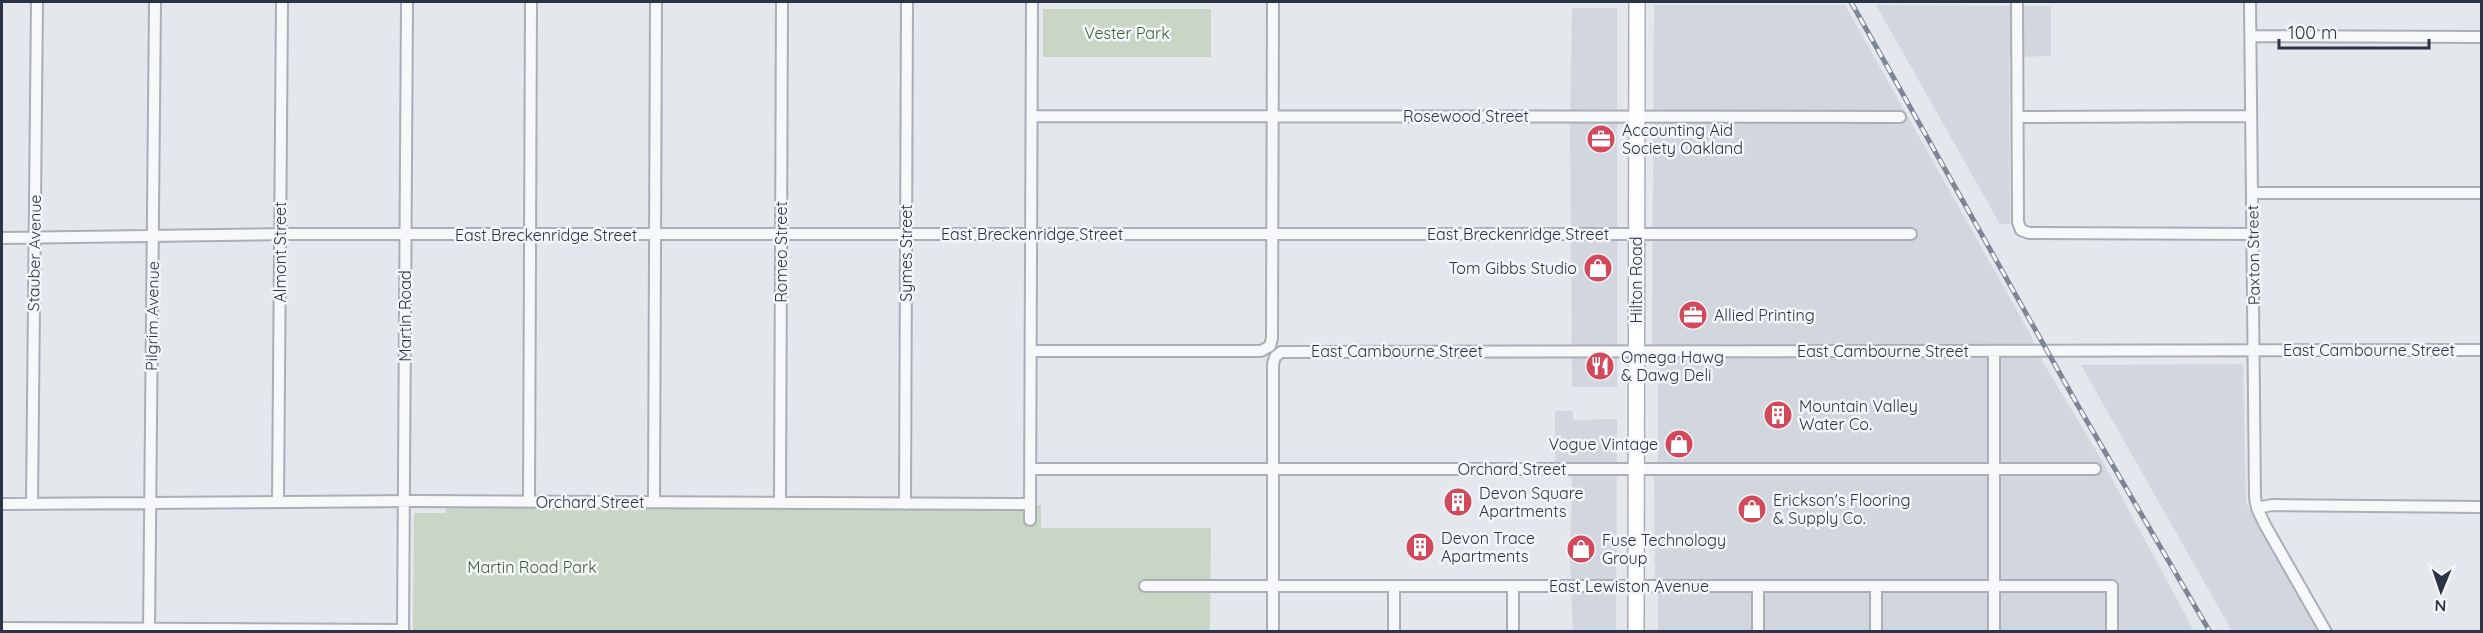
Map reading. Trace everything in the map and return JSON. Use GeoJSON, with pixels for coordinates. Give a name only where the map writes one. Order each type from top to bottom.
{"type":"FeatureCollection","features":[{"type":"Feature","properties":{"kind":"street","name":"Stauber Avenue"},"geometry":{"type":"LineString","coordinates":[[32,504],[37,2]]}},
{"type":"Feature","properties":{"kind":"street","name":"Pilgrim Avenue"},"geometry":{"type":"LineString","coordinates":[[149,630],[155,2]]}},
{"type":"Feature","properties":{"kind":"street","name":"Almont Street"},"geometry":{"type":"LineString","coordinates":[[278,502],[282,2]]}},
{"type":"Feature","properties":{"kind":"street","name":"Martin Road"},"geometry":{"type":"LineString","coordinates":[[403,631],[407,2]]}},
{"type":"Feature","properties":{"kind":"street"},"geometry":{"type":"LineString","coordinates":[[529,502],[531,2]]}},
{"type":"Feature","properties":{"kind":"street"},"geometry":{"type":"LineString","coordinates":[[654,502],[657,2]]}},
{"type":"Feature","properties":{"kind":"street","name":"Romeo Street"},"geometry":{"type":"LineString","coordinates":[[780,503],[782,2]]}},
{"type":"Feature","properties":{"kind":"street","name":"Symes Street"},"geometry":{"type":"LineString","coordinates":[[905,504],[907,2]]}},
{"type":"Feature","properties":{"kind":"street"},"geometry":{"type":"LineString","coordinates":[[1030,520],[1032,2]]}},
{"type":"Feature","properties":{"kind":"street"},"geometry":{"type":"LineString","coordinates":[[1031,351],[1265,350],[1272,342],[1273,2]]}},
{"type":"Feature","properties":{"kind":"street","name":"Hilton Road"},"geometry":{"type":"LineString","coordinates":[[1636,632],[1637,2]]}},
{"type":"Feature","properties":{"kind":"street"},"geometry":{"type":"LineString","coordinates":[[2017,2],[2018,222],[2021,230],[2029,233],[2253,234]]}},
{"type":"Feature","properties":{"kind":"street","name":"Paxton Street"},"geometry":{"type":"LineString","coordinates":[[2250,2],[2257,508]]}},
{"type":"Feature","properties":{"kind":"street"},"geometry":{"type":"LineString","coordinates":[[2251,36],[2481,37]]}},
{"type":"Feature","properties":{"kind":"street","name":"Rosewood Street"},"geometry":{"type":"LineString","coordinates":[[1032,116],[1900,117]]}},
{"type":"Feature","properties":{"kind":"street"},"geometry":{"type":"LineString","coordinates":[[2018,117],[2252,116]]}},
{"type":"Feature","properties":{"kind":"street"},"geometry":{"type":"LineString","coordinates":[[2252,193],[2481,193]]}},
{"type":"Feature","properties":{"kind":"street","name":"East Breckenridge Street"},"geometry":{"type":"LineString","coordinates":[[2,238],[280,235],[1911,234]]}},
{"type":"Feature","properties":{"kind":"street","name":"East Cambourne Street"},"geometry":{"type":"LineString","coordinates":[[1273,469],[1273,360],[1277,354],[1285,351],[2481,350]]}},
{"type":"Feature","properties":{"kind":"street"},"geometry":{"type":"LineString","coordinates":[[1994,351],[1994,632]]}},
{"type":"Feature","properties":{"kind":"street","name":"Orchard Street"},"geometry":{"type":"LineString","coordinates":[[1030,469],[2094,469]]}},
{"type":"Feature","properties":{"kind":"street"},"geometry":{"type":"LineString","coordinates":[[1273,469],[1273,632]]}},
{"type":"Feature","properties":{"kind":"street","name":"Orchard Street"},"geometry":{"type":"LineString","coordinates":[[2,504],[404,501],[1030,504]]}},
{"type":"Feature","properties":{"kind":"street"},"geometry":{"type":"LineString","coordinates":[[2326,632],[2257,508],[2272,506],[2481,507]]}},
{"type":"Feature","properties":{"kind":"street","name":"East Lewiston Avenue"},"geometry":{"type":"LineString","coordinates":[[1145,586],[2112,586],[2112,632]]}},
{"type":"Feature","properties":{"kind":"street"},"geometry":{"type":"LineString","coordinates":[[1394,586],[1394,632]]}},
{"type":"Feature","properties":{"kind":"street"},"geometry":{"type":"LineString","coordinates":[[1513,586],[1513,632]]}},
{"type":"Feature","properties":{"kind":"street"},"geometry":{"type":"LineString","coordinates":[[1758,586],[1758,632]]}},
{"type":"Feature","properties":{"kind":"street"},"geometry":{"type":"LineString","coordinates":[[1875,632],[1876,586]]}},
{"type":"Feature","properties":{"kind":"street"},"geometry":{"type":"LineString","coordinates":[[2,628],[403,631]]}},
{"type":"Feature","properties":{"kind":"shaded area"},"geometry":{"type":"Polygon","coordinates":[[[1654,5],[1845,5],[2029,332],[2040,357],[2104,464],[2194,631],[1658,631],[1654,477],[1658,458],[1658,361],[1652,341],[1654,5]]]}},
{"type":"Feature","properties":{"kind":"shaded area"},"geometry":{"type":"Polygon","coordinates":[[[1876,5],[2051,6],[2051,56],[2009,57],[2010,224],[2000,224],[1876,5]]]}},
{"type":"Feature","properties":{"kind":"shaded area"},"geometry":{"type":"Polygon","coordinates":[[[1572,8],[1617,8],[1617,387],[1572,387],[1570,126],[1572,8]]]}},
{"type":"Feature","properties":{"kind":"shaded area"},"geometry":{"type":"Polygon","coordinates":[[[2243,364],[2246,503],[2318,631],[2232,631],[2081,365],[2243,364]]]}},
{"type":"Feature","properties":{"kind":"shaded area"},"geometry":{"type":"Polygon","coordinates":[[[1555,411],[1573,411],[1573,420],[1617,419],[1616,631],[1573,631],[1570,564],[1572,476],[1555,475],[1555,411]]]}},
{"type":"Feature","properties":{"kind":"green space","name":"Vester Park"},"geometry":{"type":"Polygon","coordinates":[[[1043,9],[1211,9],[1211,57],[1043,57],[1043,9]]]}},
{"type":"Feature","properties":{"kind":"green space","name":"Martin Road Park"},"geometry":{"type":"Polygon","coordinates":[[[446,501],[1041,505],[1041,528],[1211,528],[1210,631],[413,632],[414,513],[446,513],[446,501]]]}},
{"type":"Feature","properties":{"kind":"railway"},"geometry":{"type":"LineString","coordinates":[[1851,2],[2077,404],[2210,632]]}},
{"type":"Feature","properties":{"kind":"place","name":"Accounting Aid Society Oakland"},"geometry":{"type":"Point","coordinates":[1601,139]}},
{"type":"Feature","properties":{"kind":"place","name":"Tom Gibbs Studio"},"geometry":{"type":"Point","coordinates":[1598,268]}},
{"type":"Feature","properties":{"kind":"place","name":"Allied Printing"},"geometry":{"type":"Point","coordinates":[1693,315]}},
{"type":"Feature","properties":{"kind":"place","name":"Omega Hawg & Dawg Deli"},"geometry":{"type":"Point","coordinates":[1600,366]}},
{"type":"Feature","properties":{"kind":"place","name":"Mountain Valley Water Co."},"geometry":{"type":"Point","coordinates":[1778,415]}},
{"type":"Feature","properties":{"kind":"place","name":"Vogue Vintage"},"geometry":{"type":"Point","coordinates":[1679,444]}},
{"type":"Feature","properties":{"kind":"place","name":"Devon Square Apartments"},"geometry":{"type":"Point","coordinates":[1458,502]}},
{"type":"Feature","properties":{"kind":"place","name":"Erickson's Flooring & Supply Co."},"geometry":{"type":"Point","coordinates":[1752,509]}},
{"type":"Feature","properties":{"kind":"place","name":"Devon Trace Apartments"},"geometry":{"type":"Point","coordinates":[1420,547]}},
{"type":"Feature","properties":{"kind":"place","name":"Fuse Technology Group"},"geometry":{"type":"Point","coordinates":[1581,549]}}]}
